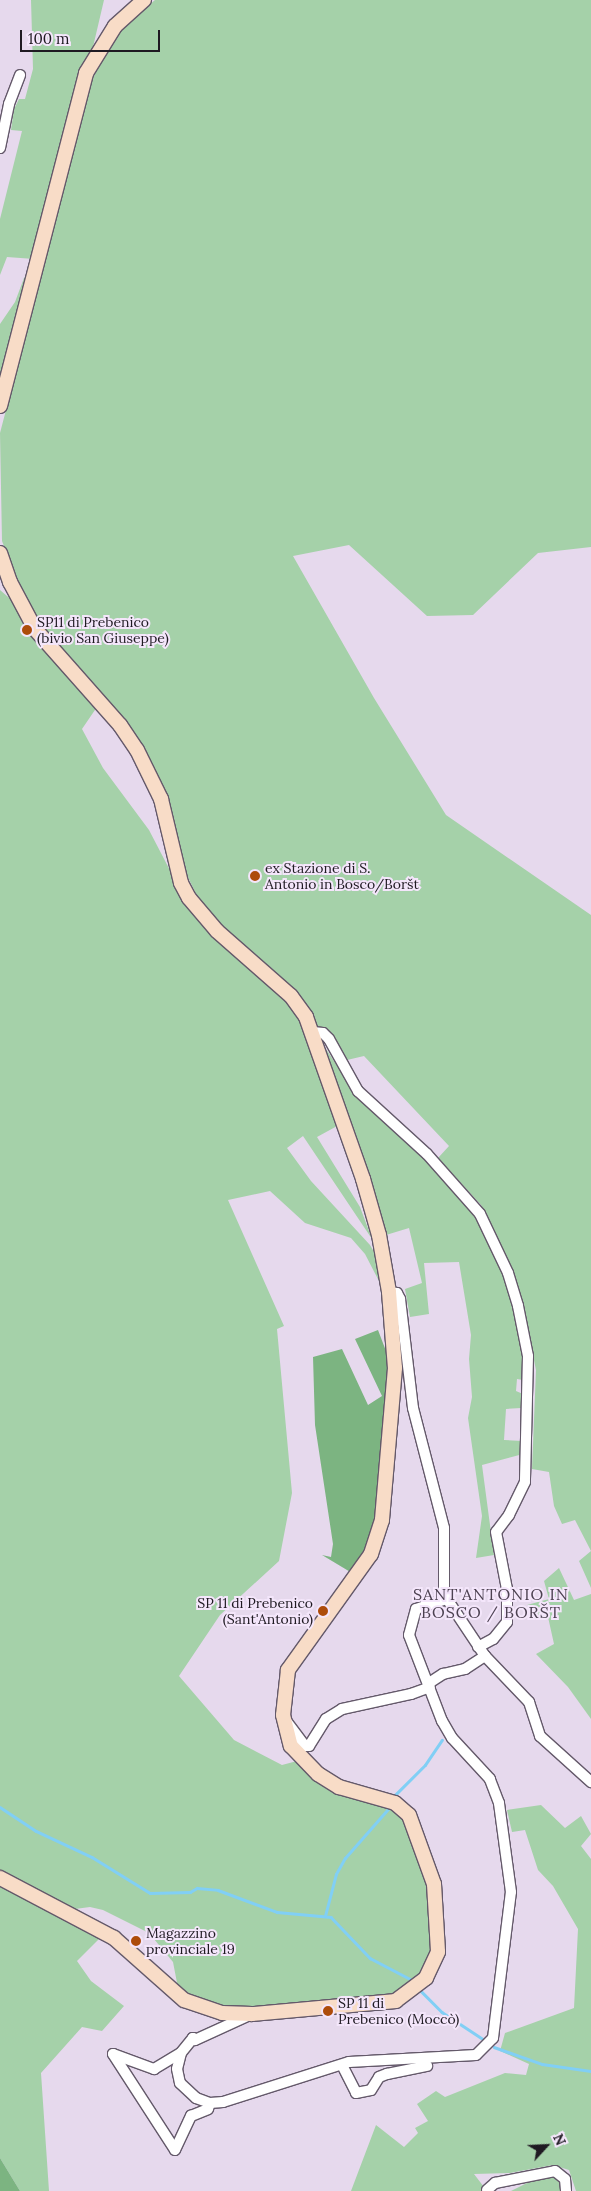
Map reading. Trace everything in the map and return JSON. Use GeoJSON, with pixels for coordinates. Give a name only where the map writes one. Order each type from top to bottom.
{"type":"FeatureCollection","features":[{"type":"Feature","properties":{"kind":"main road"},"geometry":{"type":"LineString","coordinates":[[0,406],[86,73],[115,26],[144,0]]}},
{"type":"Feature","properties":{"kind":"main road"},"geometry":{"type":"LineString","coordinates":[[0,553],[5,581],[35,629],[120,725],[137,750],[161,800],[181,883],[189,898],[217,931],[291,996],[313,1032],[371,1206],[389,1292],[395,1368],[390,1451],[380,1528],[371,1554],[288,1670],[282,1715],[291,1746],[318,1774],[339,1787],[395,1803],[409,1815],[434,1884],[438,1952],[426,1978],[396,2002],[252,2014],[222,2013],[184,2000],[114,1938],[0,1878]]}},
{"type":"Feature","properties":{"kind":"street"},"geometry":{"type":"LineString","coordinates":[[0,148],[8,104],[20,75]]}},
{"type":"Feature","properties":{"kind":"street"},"geometry":{"type":"LineString","coordinates":[[313,1032],[323,1033],[329,1039],[358,1091],[427,1154],[480,1214],[508,1273],[518,1306],[528,1356],[525,1477],[521,1493],[495,1537],[507,1589],[507,1622],[494,1639],[478,1647]]}},
{"type":"Feature","properties":{"kind":"street"},"geometry":{"type":"LineString","coordinates":[[389,1292],[397,1293],[400,1299],[412,1401],[444,1528],[444,1590],[447,1599],[485,1656],[529,1702],[540,1736],[591,1782]]}},
{"type":"Feature","properties":{"kind":"street"},"geometry":{"type":"LineString","coordinates":[[181,2053],[178,2068],[180,2083],[196,2098],[210,2103],[223,2102],[349,2062],[455,2058],[476,2055],[493,2038],[511,1892],[506,1838],[495,1790],[484,1770],[452,1738],[442,1721],[430,1685],[409,1635],[409,1624],[416,1610],[447,1599]]}},
{"type":"Feature","properties":{"kind":"street"},"geometry":{"type":"LineString","coordinates":[[282,1715],[305,1746],[309,1746],[326,1719],[342,1709],[411,1694],[430,1685],[443,1674],[464,1669],[485,1656]]}},
{"type":"Feature","properties":{"kind":"street"},"geometry":{"type":"LineString","coordinates":[[210,2103],[208,2109],[191,2116],[175,2150],[113,2054],[154,2069],[181,2053],[193,2038],[205,2036],[252,2014]]}},
{"type":"Feature","properties":{"kind":"street"},"geometry":{"type":"LineString","coordinates":[[342,2065],[356,2093],[371,2090],[379,2077],[387,2074],[452,2062],[455,2058]]}},
{"type":"Feature","properties":{"kind":"street"},"geometry":{"type":"LineString","coordinates":[[487,2190],[495,2184],[555,2171],[566,2179],[566,2191]]}},
{"type":"Feature","properties":{"kind":"green space"},"geometry":{"type":"Polygon","coordinates":[[[31,0],[104,0],[93,47],[71,101],[34,259],[7,257],[0,275],[0,219],[22,131],[11,130],[14,109],[19,99],[25,99],[33,69],[31,0]]]}},
{"type":"Feature","properties":{"kind":"green space"},"geometry":{"type":"Polygon","coordinates":[[[155,0],[591,0],[591,547],[538,553],[473,615],[427,616],[349,545],[293,556],[374,698],[446,815],[591,915],[591,1551],[575,1520],[562,1524],[554,1506],[549,1472],[532,1469],[536,1370],[522,1302],[501,1246],[481,1205],[438,1158],[449,1146],[364,1056],[347,1060],[332,1033],[317,1028],[199,900],[181,863],[170,806],[143,746],[122,717],[51,640],[25,600],[2,541],[0,433],[64,188],[81,105],[107,47],[130,21],[155,0]]]}},
{"type":"Feature","properties":{"kind":"green space"},"geometry":{"type":"Polygon","coordinates":[[[30,272],[0,384],[0,324],[15,302],[24,278],[30,272]]]}},
{"type":"Feature","properties":{"kind":"green space"},"geometry":{"type":"Polygon","coordinates":[[[0,590],[14,602],[97,707],[82,729],[103,768],[149,830],[175,880],[295,1007],[339,1125],[317,1137],[360,1207],[372,1239],[303,1136],[287,1148],[311,1181],[370,1245],[378,1259],[381,1285],[365,1254],[351,1238],[305,1223],[270,1191],[228,1200],[284,1326],[277,1329],[292,1493],[279,1561],[220,1615],[179,1676],[234,1740],[282,1765],[297,1761],[401,1814],[408,1824],[427,1872],[433,1955],[420,1979],[397,1996],[258,2009],[210,2004],[178,1988],[173,1962],[149,1933],[103,1910],[90,1907],[75,1909],[48,1898],[0,1871],[0,590]]]}},
{"type":"Feature","properties":{"kind":"green space"},"geometry":{"type":"Polygon","coordinates":[[[324,1046],[360,1100],[423,1158],[472,1212],[502,1269],[513,1302],[522,1343],[523,1380],[517,1379],[516,1391],[523,1394],[521,1408],[506,1409],[504,1440],[522,1441],[523,1454],[482,1465],[494,1555],[476,1558],[482,1516],[468,1418],[472,1397],[469,1359],[471,1335],[459,1262],[424,1263],[429,1314],[410,1317],[405,1289],[422,1283],[409,1228],[386,1235],[358,1141],[324,1046]]]}},
{"type":"Feature","properties":{"kind":"green space"},"geometry":{"type":"Polygon","coordinates":[[[378,1330],[389,1359],[379,1512],[366,1550],[352,1573],[322,1555],[331,1557],[333,1544],[315,1425],[313,1357],[342,1349],[368,1405],[382,1396],[355,1339],[378,1330]]]}},
{"type":"Feature","properties":{"kind":"green space"},"geometry":{"type":"Polygon","coordinates":[[[591,1551],[591,1588],[579,1561],[591,1551]]]}},
{"type":"Feature","properties":{"kind":"green space"},"geometry":{"type":"Polygon","coordinates":[[[559,1568],[574,1600],[591,1594],[591,1719],[568,1687],[536,1654],[554,1644],[548,1617],[536,1620],[527,1605],[549,1599],[544,1581],[559,1568]]]}},
{"type":"Feature","properties":{"kind":"green space"},"geometry":{"type":"Polygon","coordinates":[[[541,1805],[565,1828],[581,1816],[591,1834],[581,1846],[591,1859],[591,2191],[576,2191],[569,2170],[553,2165],[510,2173],[474,2174],[487,2191],[351,2191],[376,2125],[404,2147],[418,2133],[415,2128],[428,2121],[417,2104],[436,2091],[445,2097],[505,2073],[526,2075],[529,2064],[500,2051],[505,2033],[574,2008],[578,1929],[553,1886],[538,1870],[525,1830],[512,1832],[507,1810],[541,1805]]]}},
{"type":"Feature","properties":{"kind":"green space"},"geometry":{"type":"Polygon","coordinates":[[[0,1884],[101,1937],[77,1961],[91,1981],[124,2006],[102,2031],[82,2027],[41,2073],[49,2191],[20,2191],[0,2158],[0,1884]]]}},
{"type":"Feature","properties":{"kind":"green space"},"geometry":{"type":"Polygon","coordinates":[[[0,2158],[20,2191],[0,2191],[0,2158]]]}},
{"type":"Feature","properties":{"kind":"green space"},"geometry":{"type":"Polygon","coordinates":[[[553,2176],[560,2178],[561,2191],[511,2191],[533,2180],[553,2176]]]}},
{"type":"Feature","properties":{"kind":"waterway"},"geometry":{"type":"LineString","coordinates":[[393,1797],[425,1765],[442,1740]]}},
{"type":"Feature","properties":{"kind":"waterway"},"geometry":{"type":"LineString","coordinates":[[0,1807],[36,1831],[92,1857],[150,1893],[190,1892],[197,1888],[218,1890],[277,1912],[331,1917],[370,1958],[412,1980]]}},
{"type":"Feature","properties":{"kind":"waterway"},"geometry":{"type":"LineString","coordinates":[[325,1916],[336,1874],[345,1858],[389,1808]]}},
{"type":"Feature","properties":{"kind":"waterway"},"geometry":{"type":"LineString","coordinates":[[420,1990],[442,2012],[483,2039]]}},
{"type":"Feature","properties":{"kind":"waterway"},"geometry":{"type":"LineString","coordinates":[[494,2047],[542,2064],[591,2071]]}},
{"type":"Feature","properties":{"kind":"place","name":"SP11 di Prebenico (bivio San Giuseppe)"},"geometry":{"type":"Point","coordinates":[27,630]}},
{"type":"Feature","properties":{"kind":"place","name":"ex Stazione di S. Antonio in Bosco/Boršt"},"geometry":{"type":"Point","coordinates":[255,876]}},
{"type":"Feature","properties":{"kind":"place","name":"SP 11 di Prebenico (Sant'Antonio)"},"geometry":{"type":"Point","coordinates":[323,1611]}},
{"type":"Feature","properties":{"kind":"place","name":"Magazzino provinciale 19"},"geometry":{"type":"Point","coordinates":[136,1941]}},
{"type":"Feature","properties":{"kind":"place","name":"SP 11 di Prebenico (Moccò)"},"geometry":{"type":"Point","coordinates":[328,2011]}},
{"type":"Feature","properties":{"kind":"district","name":"SANT'ANTONIO IN BOSCO / BORŠT"},"geometry":{"type":"Point","coordinates":[491,1603]}}]}
